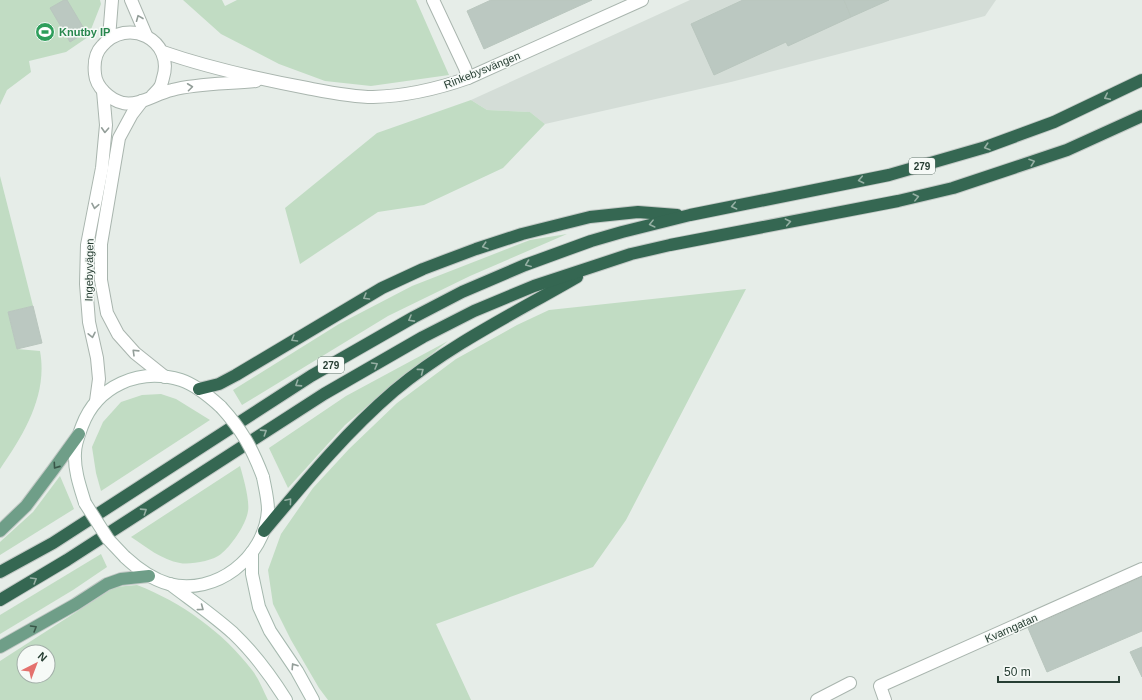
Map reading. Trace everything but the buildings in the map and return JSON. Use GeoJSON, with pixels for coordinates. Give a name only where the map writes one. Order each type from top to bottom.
{"type":"FeatureCollection","features":[{"type":"Feature","properties":{"kind":"highway","name":"279"},"geometry":{"type":"LineString","coordinates":[[0,572],[53,543],[311,376],[414,317],[456,295],[525,265],[591,242],[641,227],[690,215],[889,175],[986,148],[1054,122],[1142,80]]}},
{"type":"Feature","properties":{"kind":"highway","name":"279"},"geometry":{"type":"LineString","coordinates":[[0,600],[67,560],[324,394],[423,337],[474,311],[528,289],[632,254],[670,245],[898,201],[953,188],[1067,150],[1142,116]]}},
{"type":"Feature","properties":{"kind":"highway"},"geometry":{"type":"LineString","coordinates":[[199,389],[219,384],[236,375],[382,288],[423,269],[476,249],[522,234],[590,217],[638,212],[690,215]]}},
{"type":"Feature","properties":{"kind":"highway"},"geometry":{"type":"LineString","coordinates":[[264,531],[351,430],[395,391],[435,361],[471,337],[600,264]]}},
{"type":"Feature","properties":{"kind":"main road"},"geometry":{"type":"LineString","coordinates":[[0,531],[26,506],[79,434]]}},
{"type":"Feature","properties":{"kind":"main road"},"geometry":{"type":"LineString","coordinates":[[0,647],[76,604],[107,584],[121,579],[149,576]]}},
{"type":"Feature","properties":{"kind":"street"},"geometry":{"type":"LineString","coordinates":[[109,38],[112,0]]}},
{"type":"Feature","properties":{"kind":"street"},"geometry":{"type":"LineString","coordinates":[[131,0],[146,35]]}},
{"type":"Feature","properties":{"kind":"street"},"geometry":{"type":"LineString","coordinates":[[433,0],[465,68],[468,78]]}},
{"type":"Feature","properties":{"kind":"street","name":"Rinkebysvängen"},"geometry":{"type":"LineString","coordinates":[[163,52],[265,81],[331,93],[372,97],[414,93],[442,87],[468,78],[642,0]]}},
{"type":"Feature","properties":{"kind":"street"},"geometry":{"type":"LineString","coordinates":[[103,91],[96,83],[94,64],[100,47],[109,38],[122,32],[135,32],[146,35],[156,43],[163,52],[166,61],[166,70],[160,87],[147,99]]}},
{"type":"Feature","properties":{"kind":"street","name":"Rinkebysvängen"},"geometry":{"type":"LineString","coordinates":[[103,91],[122,103],[134,103],[172,89],[192,86],[265,81]]}},
{"type":"Feature","properties":{"kind":"street","name":"Ingebyvägen"},"geometry":{"type":"LineString","coordinates":[[96,401],[99,379],[97,358],[89,322],[86,284],[87,245],[102,168],[106,125],[103,91]]}},
{"type":"Feature","properties":{"kind":"street","name":"Ingebyvägen"},"geometry":{"type":"LineString","coordinates":[[147,99],[132,114],[120,138],[101,244],[101,280],[107,313],[118,334],[135,353],[165,377]]}},
{"type":"Feature","properties":{"kind":"street"},"geometry":{"type":"LineString","coordinates":[[151,376],[165,377],[182,381],[199,389],[221,407],[244,436],[255,454],[263,477],[267,496],[268,511],[264,531],[252,552],[242,565],[230,574],[198,585],[187,586],[170,584],[149,576],[124,557],[108,539],[85,503],[76,471],[74,452],[79,434],[85,418],[96,401],[109,390],[124,382],[151,376]]}},
{"type":"Feature","properties":{"kind":"street"},"geometry":{"type":"LineString","coordinates":[[252,552],[252,574],[259,607],[270,631],[297,671],[313,700]]}},
{"type":"Feature","properties":{"kind":"street","name":"Kvarngatan"},"geometry":{"type":"LineString","coordinates":[[886,700],[880,686],[1142,570]]}},
{"type":"Feature","properties":{"kind":"street"},"geometry":{"type":"LineString","coordinates":[[170,584],[233,633],[254,655],[274,680],[286,700]]}},
{"type":"Feature","properties":{"kind":"street"},"geometry":{"type":"LineString","coordinates":[[817,700],[850,683]]}},
{"type":"Feature","properties":{"kind":"shaded area"},"geometry":{"type":"Polygon","coordinates":[[[690,0],[996,0],[985,16],[731,82],[545,124],[530,112],[487,110],[471,100],[690,0]]]}},
{"type":"Feature","properties":{"kind":"green space","name":"Knutby IP"},"geometry":{"type":"Polygon","coordinates":[[[0,0],[100,0],[101,4],[88,37],[66,52],[29,61],[31,72],[7,90],[0,105],[0,0]]]}},
{"type":"Feature","properties":{"kind":"green space"},"geometry":{"type":"Polygon","coordinates":[[[183,0],[222,0],[225,6],[237,0],[416,0],[449,75],[371,86],[325,81],[279,64],[221,34],[183,0]]]}},
{"type":"Feature","properties":{"kind":"green space"},"geometry":{"type":"Polygon","coordinates":[[[471,100],[487,110],[530,112],[545,124],[503,168],[424,205],[378,212],[300,264],[285,208],[377,133],[471,100]]]}},
{"type":"Feature","properties":{"kind":"green space"},"geometry":{"type":"Polygon","coordinates":[[[0,176],[33,306],[8,312],[17,349],[40,351],[42,367],[37,398],[32,413],[18,442],[0,469],[0,176]]]}},
{"type":"Feature","properties":{"kind":"green space"},"geometry":{"type":"Polygon","coordinates":[[[567,234],[470,276],[388,316],[242,405],[233,390],[339,324],[412,286],[530,240],[567,234]]]}},
{"type":"Feature","properties":{"kind":"green space"},"geometry":{"type":"Polygon","coordinates":[[[746,289],[626,520],[593,567],[436,624],[471,700],[328,700],[319,688],[291,640],[273,604],[268,570],[281,534],[313,488],[349,449],[397,403],[456,359],[517,325],[549,310],[746,289]]]}},
{"type":"Feature","properties":{"kind":"green space"},"geometry":{"type":"Polygon","coordinates":[[[448,341],[345,425],[288,488],[269,448],[346,396],[448,341]]]}},
{"type":"Feature","properties":{"kind":"green space"},"geometry":{"type":"Polygon","coordinates":[[[161,394],[176,399],[210,420],[101,491],[96,473],[92,447],[103,422],[121,402],[142,395],[161,394]]]}},
{"type":"Feature","properties":{"kind":"green space"},"geometry":{"type":"Polygon","coordinates":[[[240,466],[248,501],[247,517],[233,541],[221,554],[212,559],[201,562],[180,563],[161,556],[131,537],[240,466]]]}},
{"type":"Feature","properties":{"kind":"green space"},"geometry":{"type":"Polygon","coordinates":[[[60,476],[74,509],[0,555],[0,542],[33,512],[60,476]]]}},
{"type":"Feature","properties":{"kind":"green space"},"geometry":{"type":"Polygon","coordinates":[[[101,554],[107,567],[73,590],[0,634],[0,615],[101,554]]]}},
{"type":"Feature","properties":{"kind":"green space"},"geometry":{"type":"Polygon","coordinates":[[[137,585],[185,609],[228,643],[241,656],[254,673],[268,700],[0,700],[0,661],[16,651],[16,684],[56,684],[56,644],[26,644],[115,587],[137,585]]]}},
{"type":"Feature","properties":{"kind":"place","name":"Knutby IP"},"geometry":{"type":"Point","coordinates":[45,32]}}]}
